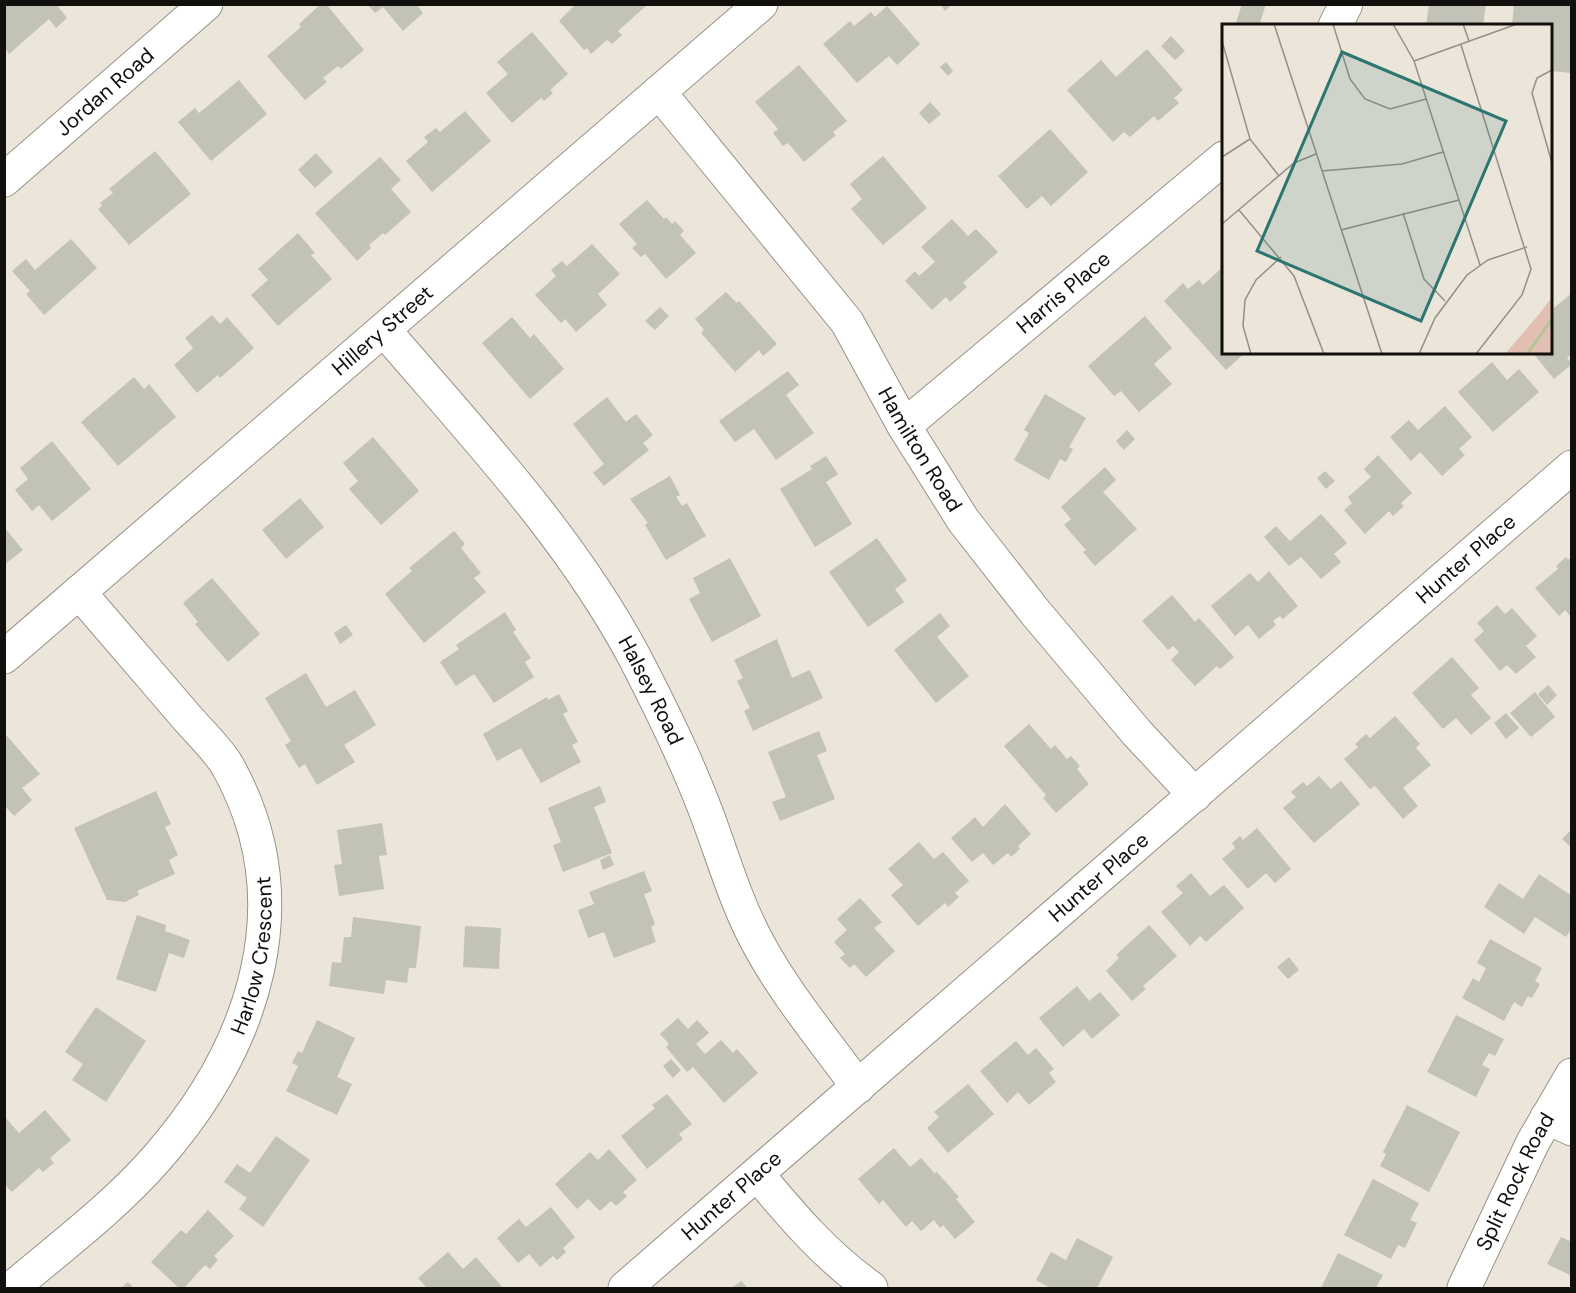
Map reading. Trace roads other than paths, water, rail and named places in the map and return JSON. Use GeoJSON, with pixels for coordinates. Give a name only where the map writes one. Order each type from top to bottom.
{"type":"FeatureCollection","features":[{"type":"Feature","properties":{"kind":"street","name":"Jordan Road"},"geometry":{"type":"LineString","coordinates":[[4,180],[206,4]]}},
{"type":"Feature","properties":{"kind":"street","name":"Hillery Street"},"geometry":{"type":"LineString","coordinates":[[4,657],[761,4]]}},
{"type":"Feature","properties":{"kind":"street"},"geometry":{"type":"LineString","coordinates":[[1336,24],[1346,4]]}},
{"type":"Feature","properties":{"kind":"street","name":"Hamilton Road"},"geometry":{"type":"LineString","coordinates":[[659,92],[847,322],[904,426],[963,520],[1035,612],[1137,733],[1195,795]]}},
{"type":"Feature","properties":{"kind":"street","name":"Harris Place"},"geometry":{"type":"LineString","coordinates":[[904,426],[1222,160]]}},
{"type":"Feature","properties":{"kind":"street","name":"Halsey Road"},"geometry":{"type":"LineString","coordinates":[[384,330],[521,489],[581,570],[634,656],[679,746],[713,831],[731,885],[759,945],[858,1087]]}},
{"type":"Feature","properties":{"kind":"street","name":"Hunter Place"},"geometry":{"type":"LineString","coordinates":[[625,1288],[1572,467]]}},
{"type":"Feature","properties":{"kind":"street","name":"Harlow Crescent"},"geometry":{"type":"LineString","coordinates":[[12,1288],[115,1201],[158,1157],[195,1108],[230,1048],[251,1003],[263,955],[266,905],[261,856],[248,808],[226,763],[80,592]]}},
{"type":"Feature","properties":{"kind":"street","name":"Split Rock Road"},"geometry":{"type":"LineString","coordinates":[[1464,1288],[1559,1123],[1572,1075]]}},
{"type":"Feature","properties":{"kind":"street"},"geometry":{"type":"LineString","coordinates":[[757,1174],[799,1225],[838,1264],[871,1288]]}}]}
